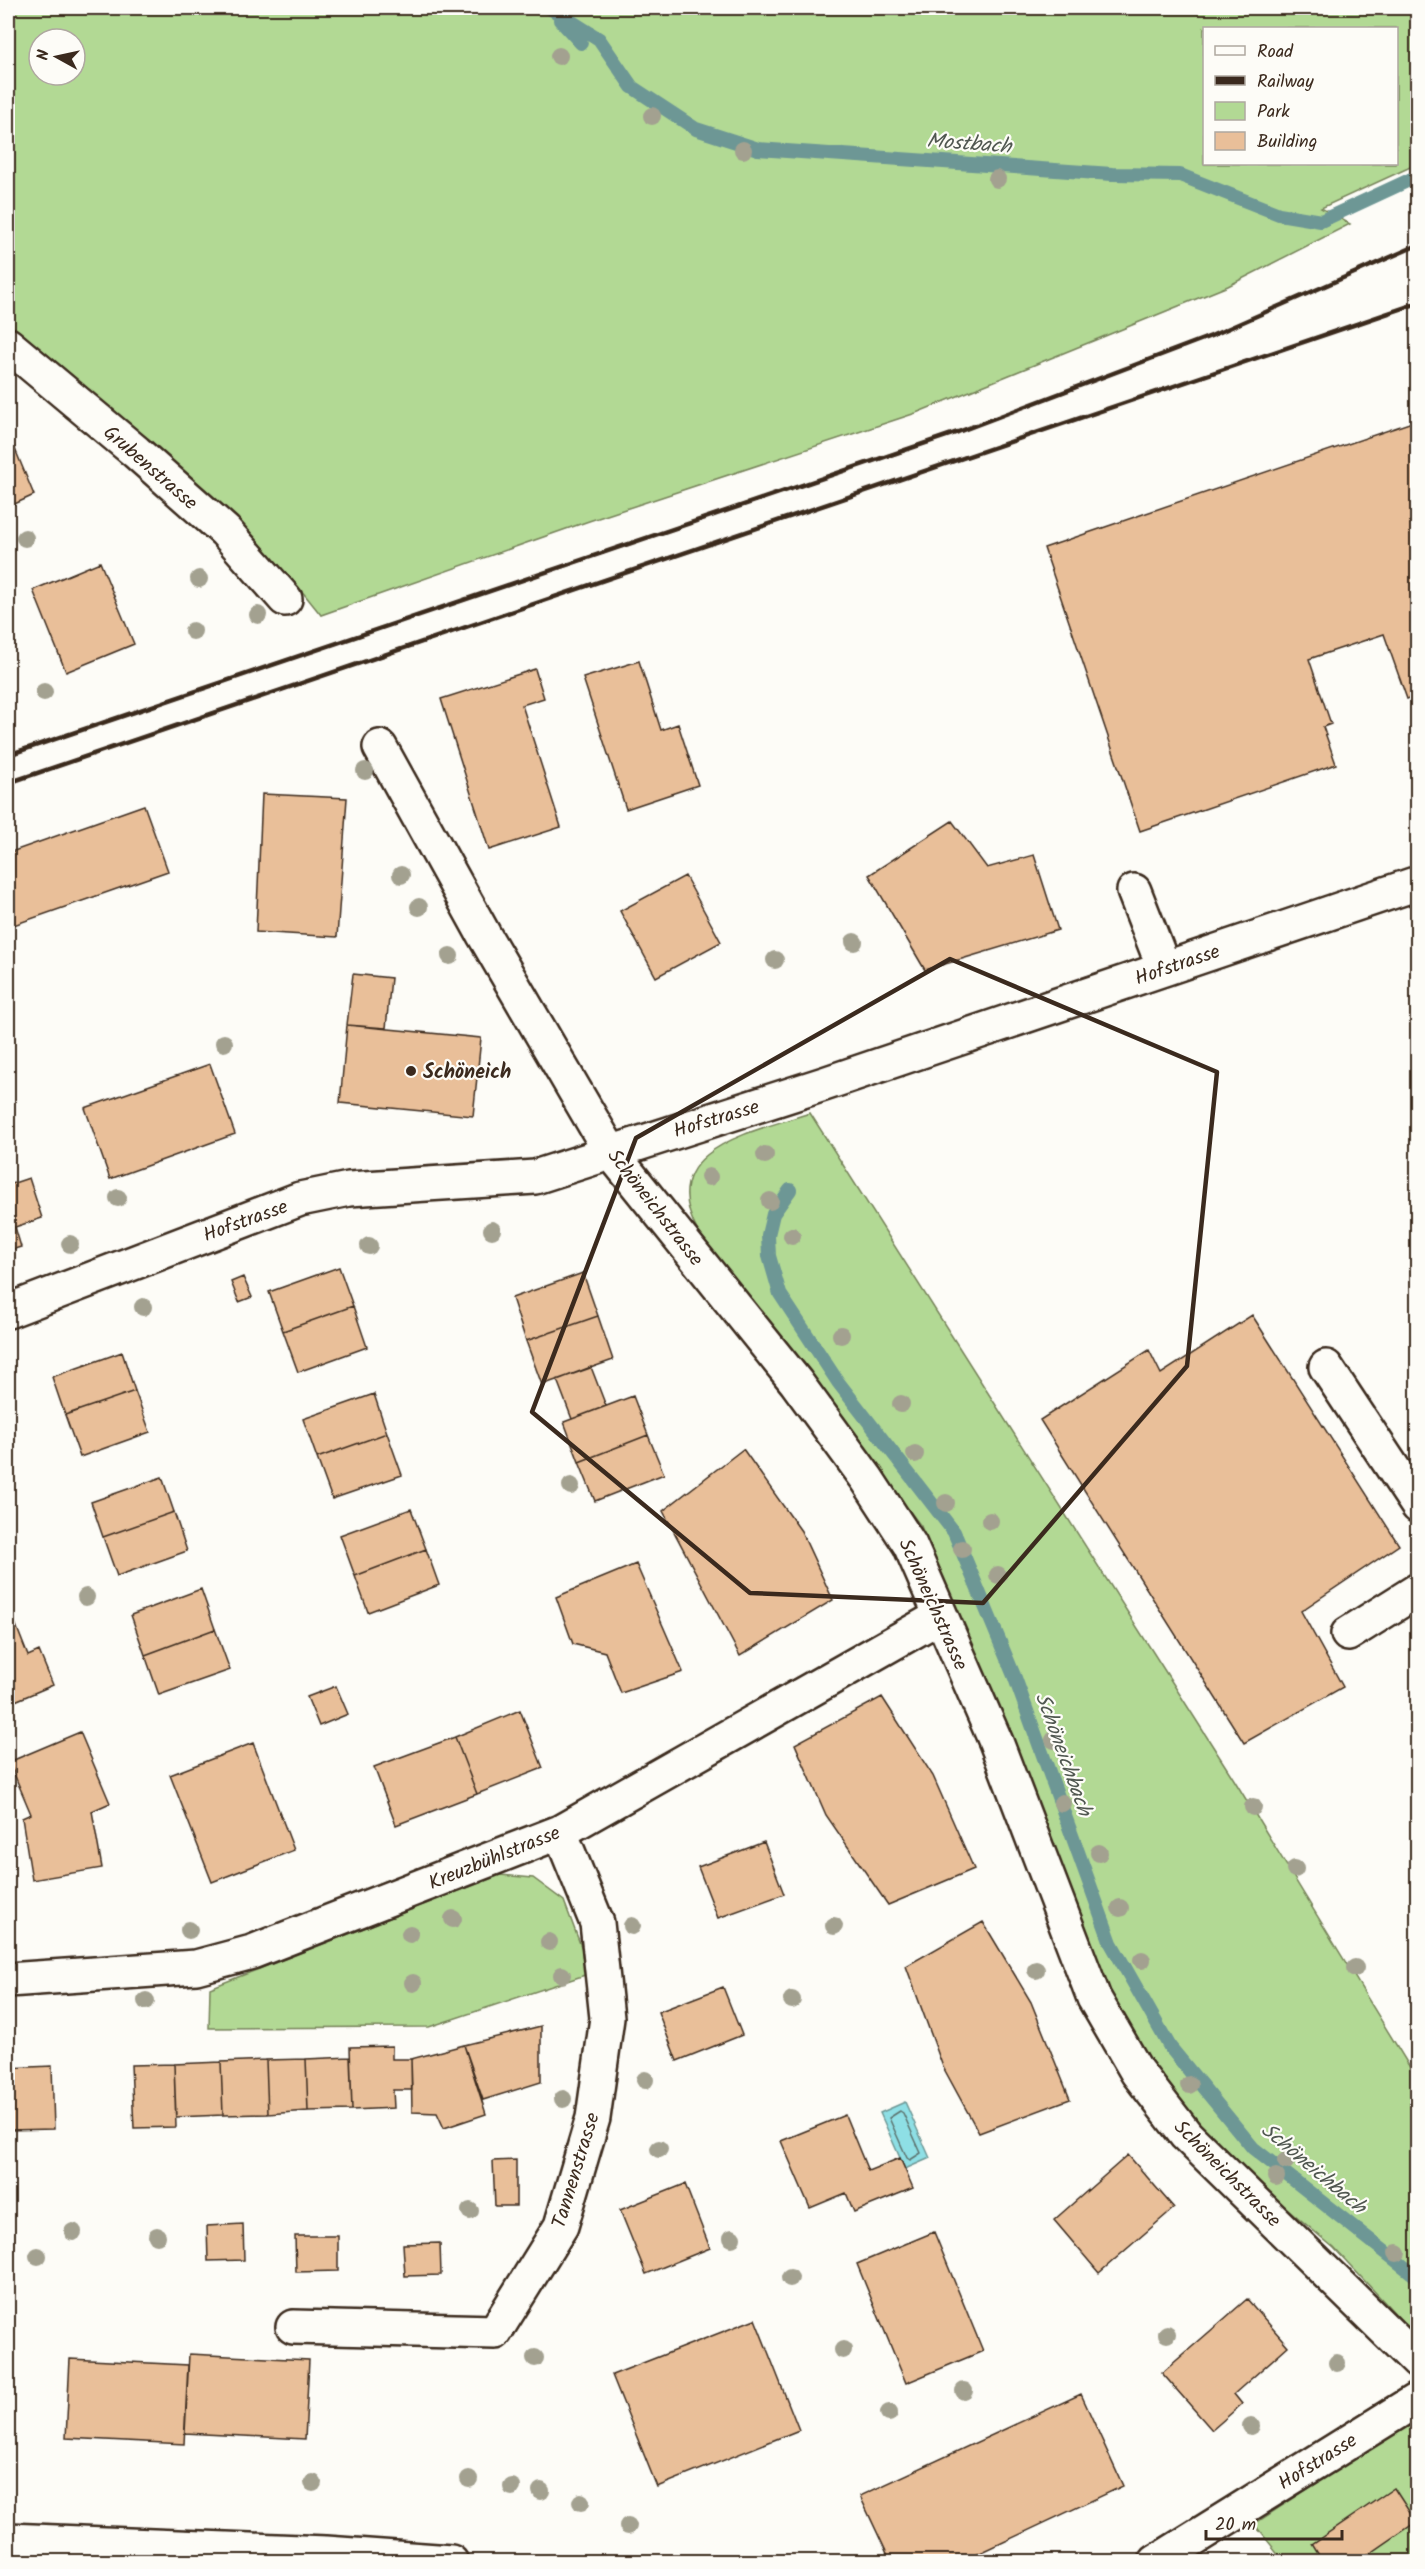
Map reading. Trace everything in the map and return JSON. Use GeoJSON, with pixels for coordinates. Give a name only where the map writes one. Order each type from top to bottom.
{"type":"FeatureCollection","features":[{"type":"Feature","properties":{"kind":"street","name":"Grubenstrasse"},"geometry":{"type":"LineString","coordinates":[[8,345],[136,452],[225,531],[285,599]]}},
{"type":"Feature","properties":{"kind":"street","name":"Schöneichstrasse"},"geometry":{"type":"LineString","coordinates":[[380,747],[484,935],[610,1151],[796,1382],[867,1479],[910,1545],[939,1617],[996,1742],[1094,1998],[1137,2072],[1186,2135],[1418,2362]]}},
{"type":"Feature","properties":{"kind":"street","name":"Hofstrasse"},"geometry":{"type":"LineString","coordinates":[[8,1311],[300,1199],[349,1189],[535,1177],[814,1087],[1418,883]]}},
{"type":"Feature","properties":{"kind":"street"},"geometry":{"type":"LineString","coordinates":[[1134,891],[1164,968]]}},
{"type":"Feature","properties":{"kind":"street"},"geometry":{"type":"LineString","coordinates":[[1326,1367],[1418,1506]]}},
{"type":"Feature","properties":{"kind":"street"},"geometry":{"type":"LineString","coordinates":[[1348,1634],[1418,1590]]}},
{"type":"Feature","properties":{"kind":"street","name":"Kreuzbühlstrasse"},"geometry":{"type":"LineString","coordinates":[[8,1980],[196,1967],[252,1952],[560,1832],[939,1617]]}},
{"type":"Feature","properties":{"kind":"street","name":"Tannenstrasse"},"geometry":{"type":"LineString","coordinates":[[292,2327],[495,2332],[561,2226],[593,2118],[606,2018],[597,1923],[560,1832]]}},
{"type":"Feature","properties":{"kind":"street","name":"Hofstrasse"},"geometry":{"type":"LineString","coordinates":[[1156,2562],[1418,2399]]}},
{"type":"Feature","properties":{"kind":"street"},"geometry":{"type":"LineString","coordinates":[[8,2540],[326,2553],[451,2562]]}},
{"type":"Feature","properties":{"kind":"highlighted area"},"geometry":{"type":"Polygon","coordinates":[[[950,959],[1217,1072],[1187,1366],[983,1603],[750,1593],[532,1412],[636,1138],[950,959]]]}},
{"type":"Feature","properties":{"kind":"green space"},"geometry":{"type":"Polygon","coordinates":[[[8,8],[1417,8],[1417,164],[1321,208],[1350,224],[1228,286],[916,413],[589,521],[321,615],[275,561],[226,511],[65,370],[8,325],[8,8]]]}},
{"type":"Feature","properties":{"kind":"green space"},"geometry":{"type":"Polygon","coordinates":[[[810,1113],[1233,1778],[1417,2079],[1417,2334],[1334,2248],[1230,2160],[1174,2099],[1133,2039],[1097,1975],[921,1526],[698,1232],[688,1204],[688,1181],[699,1163],[716,1148],[738,1137],[810,1113]]]}},
{"type":"Feature","properties":{"kind":"green space"},"geometry":{"type":"Polygon","coordinates":[[[500,1875],[533,1878],[564,1901],[591,1973],[429,2027],[209,2028],[210,1988],[500,1875]]]}},
{"type":"Feature","properties":{"kind":"green space"},"geometry":{"type":"Polygon","coordinates":[[[1417,2418],[1417,2561],[1284,2561],[1254,2524],[1417,2418]]]}},
{"type":"Feature","properties":{"kind":"water"},"geometry":{"type":"Polygon","coordinates":[[[905,2102],[930,2158],[905,2169],[880,2113],[905,2102]]]}},
{"type":"Feature","properties":{"kind":"building"},"geometry":{"type":"Polygon","coordinates":[[[1418,420],[1418,695],[1407,699],[1384,634],[1309,659],[1331,724],[1323,727],[1336,764],[1140,831],[1044,548],[1418,420]]]}},
{"type":"Feature","properties":{"kind":"building"},"geometry":{"type":"Polygon","coordinates":[[[8,432],[34,495],[8,507],[8,432]]]}},
{"type":"Feature","properties":{"kind":"building"},"geometry":{"type":"Polygon","coordinates":[[[100,562],[134,644],[66,672],[33,590],[100,562]]]}},
{"type":"Feature","properties":{"kind":"building"},"geometry":{"type":"Polygon","coordinates":[[[639,661],[661,730],[678,724],[698,785],[626,809],[583,678],[639,661]]]}},
{"type":"Feature","properties":{"kind":"building"},"geometry":{"type":"Polygon","coordinates":[[[535,669],[544,698],[522,705],[561,827],[489,850],[441,699],[535,669]]]}},
{"type":"Feature","properties":{"kind":"building"},"geometry":{"type":"Polygon","coordinates":[[[262,794],[347,798],[337,937],[256,932],[262,794]]]}},
{"type":"Feature","properties":{"kind":"building"},"geometry":{"type":"Polygon","coordinates":[[[144,805],[168,871],[8,927],[8,853],[144,805]]]}},
{"type":"Feature","properties":{"kind":"building"},"geometry":{"type":"Polygon","coordinates":[[[952,821],[987,868],[1034,855],[1058,930],[925,970],[869,875],[952,821]]]}},
{"type":"Feature","properties":{"kind":"building"},"geometry":{"type":"Polygon","coordinates":[[[685,876],[721,942],[656,977],[620,911],[685,876]]]}},
{"type":"Feature","properties":{"kind":"building"},"geometry":{"type":"Polygon","coordinates":[[[353,974],[391,978],[386,1028],[347,1025],[353,974]]]}},
{"type":"Feature","properties":{"kind":"building","name":"Schöneich"},"geometry":{"type":"Polygon","coordinates":[[[347,1025],[481,1038],[473,1116],[340,1103],[347,1025]]]}},
{"type":"Feature","properties":{"kind":"building"},"geometry":{"type":"Polygon","coordinates":[[[210,1064],[235,1134],[110,1179],[85,1108],[210,1064]]]}},
{"type":"Feature","properties":{"kind":"building"},"geometry":{"type":"Polygon","coordinates":[[[29,1178],[42,1218],[15,1227],[21,1247],[8,1251],[8,1185],[29,1178]]]}},
{"type":"Feature","properties":{"kind":"building"},"geometry":{"type":"Polygon","coordinates":[[[339,1267],[353,1306],[283,1331],[269,1292],[339,1267]]]}},
{"type":"Feature","properties":{"kind":"building"},"geometry":{"type":"Polygon","coordinates":[[[583,1273],[598,1316],[526,1341],[512,1298],[583,1273]]]}},
{"type":"Feature","properties":{"kind":"building"},"geometry":{"type":"Polygon","coordinates":[[[243,1277],[252,1297],[239,1302],[231,1282],[243,1277]]]}},
{"type":"Feature","properties":{"kind":"building"},"geometry":{"type":"Polygon","coordinates":[[[353,1306],[367,1347],[298,1372],[283,1331],[353,1306]]]}},
{"type":"Feature","properties":{"kind":"building"},"geometry":{"type":"Polygon","coordinates":[[[1252,1315],[1399,1545],[1301,1611],[1343,1687],[1244,1743],[1040,1420],[1149,1350],[1161,1374],[1252,1315]]]}},
{"type":"Feature","properties":{"kind":"building"},"geometry":{"type":"Polygon","coordinates":[[[598,1316],[613,1360],[542,1385],[526,1341],[598,1316]]]}},
{"type":"Feature","properties":{"kind":"building"},"geometry":{"type":"Polygon","coordinates":[[[122,1352],[135,1391],[65,1415],[52,1377],[122,1352]]]}},
{"type":"Feature","properties":{"kind":"building"},"geometry":{"type":"Polygon","coordinates":[[[591,1367],[606,1406],[572,1419],[557,1380],[591,1367]]]}},
{"type":"Feature","properties":{"kind":"building"},"geometry":{"type":"Polygon","coordinates":[[[135,1391],[150,1432],[80,1457],[65,1415],[135,1391]]]}},
{"type":"Feature","properties":{"kind":"building"},"geometry":{"type":"Polygon","coordinates":[[[374,1394],[387,1433],[317,1458],[303,1419],[374,1394]]]}},
{"type":"Feature","properties":{"kind":"building"},"geometry":{"type":"Polygon","coordinates":[[[633,1396],[648,1435],[579,1462],[564,1422],[633,1396]]]}},
{"type":"Feature","properties":{"kind":"building"},"geometry":{"type":"Polygon","coordinates":[[[387,1433],[402,1475],[332,1499],[317,1458],[387,1433]]]}},
{"type":"Feature","properties":{"kind":"building"},"geometry":{"type":"Polygon","coordinates":[[[648,1435],[664,1474],[595,1501],[579,1462],[648,1435]]]}},
{"type":"Feature","properties":{"kind":"building"},"geometry":{"type":"Polygon","coordinates":[[[743,1449],[801,1531],[833,1600],[740,1656],[663,1511],[743,1449]]]}},
{"type":"Feature","properties":{"kind":"building"},"geometry":{"type":"Polygon","coordinates":[[[162,1477],[174,1512],[103,1537],[91,1502],[162,1477]]]}},
{"type":"Feature","properties":{"kind":"building"},"geometry":{"type":"Polygon","coordinates":[[[411,1509],[426,1549],[355,1576],[340,1535],[411,1509]]]}},
{"type":"Feature","properties":{"kind":"building"},"geometry":{"type":"Polygon","coordinates":[[[174,1512],[187,1551],[117,1576],[103,1537],[174,1512]]]}},
{"type":"Feature","properties":{"kind":"building"},"geometry":{"type":"Polygon","coordinates":[[[426,1549],[439,1585],[368,1612],[355,1576],[426,1549]]]}},
{"type":"Feature","properties":{"kind":"building"},"geometry":{"type":"Polygon","coordinates":[[[636,1564],[683,1672],[621,1693],[605,1652],[573,1644],[556,1597],[636,1564]]]}},
{"type":"Feature","properties":{"kind":"building"},"geometry":{"type":"Polygon","coordinates":[[[201,1589],[215,1629],[145,1655],[131,1615],[201,1589]]]}},
{"type":"Feature","properties":{"kind":"building"},"geometry":{"type":"Polygon","coordinates":[[[8,1605],[28,1656],[39,1651],[53,1685],[8,1704],[8,1605]]]}},
{"type":"Feature","properties":{"kind":"building"},"geometry":{"type":"Polygon","coordinates":[[[215,1629],[230,1670],[159,1695],[145,1655],[215,1629]]]}},
{"type":"Feature","properties":{"kind":"building"},"geometry":{"type":"Polygon","coordinates":[[[336,1686],[348,1714],[319,1726],[307,1697],[336,1686]]]}},
{"type":"Feature","properties":{"kind":"building"},"geometry":{"type":"Polygon","coordinates":[[[882,1697],[933,1776],[974,1869],[888,1905],[826,1815],[795,1744],[882,1697]]]}},
{"type":"Feature","properties":{"kind":"building"},"geometry":{"type":"Polygon","coordinates":[[[520,1710],[543,1768],[477,1794],[455,1737],[520,1710]]]}},
{"type":"Feature","properties":{"kind":"building"},"geometry":{"type":"Polygon","coordinates":[[[80,1732],[110,1803],[92,1811],[102,1868],[32,1880],[22,1818],[31,1814],[9,1762],[80,1732]]]}},
{"type":"Feature","properties":{"kind":"building"},"geometry":{"type":"Polygon","coordinates":[[[455,1737],[477,1794],[396,1825],[374,1767],[455,1737]]]}},
{"type":"Feature","properties":{"kind":"building"},"geometry":{"type":"Polygon","coordinates":[[[253,1743],[294,1850],[212,1882],[170,1775],[253,1743]]]}},
{"type":"Feature","properties":{"kind":"building"},"geometry":{"type":"Polygon","coordinates":[[[764,1842],[784,1894],[718,1918],[698,1867],[764,1842]]]}},
{"type":"Feature","properties":{"kind":"building"},"geometry":{"type":"Polygon","coordinates":[[[983,1922],[1031,2002],[1070,2099],[979,2133],[943,2067],[906,1966],[983,1922]]]}},
{"type":"Feature","properties":{"kind":"building"},"geometry":{"type":"Polygon","coordinates":[[[723,1987],[742,2035],[677,2061],[658,2012],[723,1987]]]}},
{"type":"Feature","properties":{"kind":"building"},"geometry":{"type":"Polygon","coordinates":[[[541,2026],[541,2082],[483,2100],[464,2045],[541,2026]]]}},
{"type":"Feature","properties":{"kind":"building"},"geometry":{"type":"Polygon","coordinates":[[[464,2045],[486,2114],[444,2128],[437,2113],[412,2112],[411,2059],[464,2045]]]}},
{"type":"Feature","properties":{"kind":"building"},"geometry":{"type":"Polygon","coordinates":[[[392,2046],[392,2059],[411,2059],[412,2090],[393,2090],[394,2108],[352,2110],[350,2047],[392,2046]]]}},
{"type":"Feature","properties":{"kind":"building"},"geometry":{"type":"Polygon","coordinates":[[[350,2057],[352,2110],[308,2111],[306,2059],[350,2057]]]}},
{"type":"Feature","properties":{"kind":"building"},"geometry":{"type":"Polygon","coordinates":[[[306,2059],[308,2111],[268,2114],[266,2060],[306,2059]]]}},
{"type":"Feature","properties":{"kind":"building"},"geometry":{"type":"Polygon","coordinates":[[[266,2060],[268,2114],[223,2115],[221,2062],[266,2060]]]}},
{"type":"Feature","properties":{"kind":"building"},"geometry":{"type":"Polygon","coordinates":[[[221,2062],[223,2115],[176,2117],[174,2064],[221,2062]]]}},
{"type":"Feature","properties":{"kind":"building"},"geometry":{"type":"Polygon","coordinates":[[[174,2064],[176,2127],[134,2128],[131,2065],[174,2064]]]}},
{"type":"Feature","properties":{"kind":"building"},"geometry":{"type":"Polygon","coordinates":[[[52,2066],[54,2129],[8,2130],[8,2068],[52,2066]]]}},
{"type":"Feature","properties":{"kind":"building"},"geometry":{"type":"Polygon","coordinates":[[[845,2115],[868,2171],[900,2158],[913,2188],[854,2212],[846,2193],[810,2208],[781,2141],[845,2115]]]}},
{"type":"Feature","properties":{"kind":"building"},"geometry":{"type":"Polygon","coordinates":[[[1128,2155],[1174,2208],[1099,2273],[1054,2220],[1128,2155]]]}},
{"type":"Feature","properties":{"kind":"building"},"geometry":{"type":"Polygon","coordinates":[[[516,2160],[516,2206],[495,2206],[493,2161],[516,2160]]]}},
{"type":"Feature","properties":{"kind":"building"},"geometry":{"type":"Polygon","coordinates":[[[685,2184],[710,2248],[646,2274],[620,2210],[685,2184]]]}},
{"type":"Feature","properties":{"kind":"building"},"geometry":{"type":"Polygon","coordinates":[[[243,2224],[244,2260],[208,2261],[207,2226],[243,2224]]]}},
{"type":"Feature","properties":{"kind":"building"},"geometry":{"type":"Polygon","coordinates":[[[934,2232],[983,2351],[906,2383],[857,2264],[934,2232]]]}},
{"type":"Feature","properties":{"kind":"building"},"geometry":{"type":"Polygon","coordinates":[[[295,2236],[338,2236],[338,2271],[296,2272],[295,2236]]]}},
{"type":"Feature","properties":{"kind":"building"},"geometry":{"type":"Polygon","coordinates":[[[440,2243],[441,2275],[405,2276],[403,2244],[440,2243]]]}},
{"type":"Feature","properties":{"kind":"building"},"geometry":{"type":"Polygon","coordinates":[[[1247,2299],[1288,2346],[1234,2394],[1242,2404],[1212,2430],[1162,2373],[1247,2299]]]}},
{"type":"Feature","properties":{"kind":"building"},"geometry":{"type":"Polygon","coordinates":[[[755,2319],[799,2430],[657,2487],[612,2375],[755,2319]]]}},
{"type":"Feature","properties":{"kind":"building"},"geometry":{"type":"Polygon","coordinates":[[[189,2354],[309,2360],[305,2439],[185,2433],[189,2354]]]}},
{"type":"Feature","properties":{"kind":"building"},"geometry":{"type":"Polygon","coordinates":[[[70,2359],[188,2365],[184,2444],[66,2438],[70,2359]]]}},
{"type":"Feature","properties":{"kind":"building"},"geometry":{"type":"Polygon","coordinates":[[[1081,2394],[1123,2486],[961,2562],[891,2562],[860,2496],[1081,2394]]]}},
{"type":"Feature","properties":{"kind":"building"},"geometry":{"type":"Polygon","coordinates":[[[1394,2488],[1416,2522],[1358,2562],[1323,2562],[1312,2544],[1394,2488]]]}},
{"type":"Feature","properties":{"kind":"waterway","name":"Mostbach"},"geometry":{"type":"LineString","coordinates":[[550,8],[599,39],[632,87],[696,129],[758,149],[1112,174],[1180,175],[1279,214],[1321,221],[1418,176]]}},
{"type":"Feature","properties":{"kind":"waterway","name":"Schöneichbach"},"geometry":{"type":"LineString","coordinates":[[560,20],[581,43]]}},
{"type":"Feature","properties":{"kind":"waterway","name":"Schöneichbach"},"geometry":{"type":"LineString","coordinates":[[790,1190],[773,1214],[768,1235],[769,1256],[780,1294],[838,1382],[954,1532],[1015,1678],[1111,1943],[1170,2047],[1253,2148],[1417,2277]]}},
{"type":"Feature","properties":{"kind":"railway"},"geometry":{"type":"LineString","coordinates":[[8,755],[958,432],[1211,336],[1418,245]]}},
{"type":"Feature","properties":{"kind":"railway"},"geometry":{"type":"LineString","coordinates":[[8,783],[1418,303]]}},
{"type":"Feature","properties":{"kind":"place","name":"Schöneich"},"geometry":{"type":"Point","coordinates":[411,1071]}}]}
